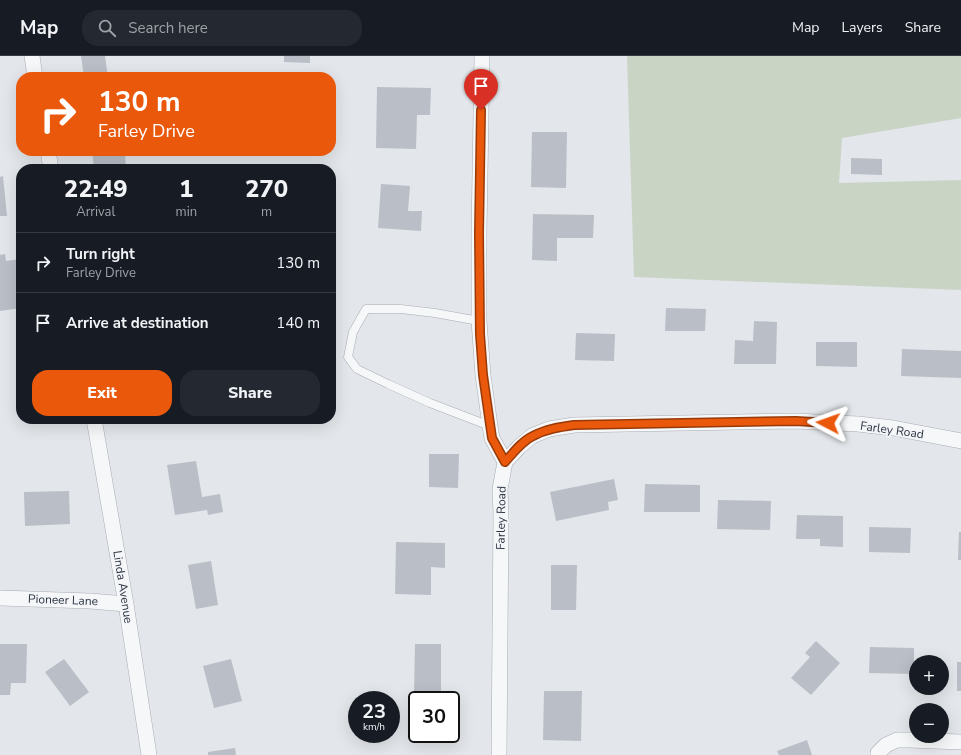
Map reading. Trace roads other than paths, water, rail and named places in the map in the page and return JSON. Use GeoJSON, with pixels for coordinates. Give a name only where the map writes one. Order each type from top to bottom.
{"type":"FeatureCollection","features":[{"type":"Feature","properties":{"kind":"street"},"geometry":{"type":"LineString","coordinates":[[32,56],[35,72]]}},
{"type":"Feature","properties":{"kind":"street"},"geometry":{"type":"LineString","coordinates":[[482,56],[479,233],[480,321],[483,375],[492,438],[505,462]]}},
{"type":"Feature","properties":{"kind":"street","name":"Farley Road"},"geometry":{"type":"LineString","coordinates":[[499,755],[500,489],[505,462],[532,436],[550,429],[574,425],[796,421],[858,424],[893,428],[961,441]]}},
{"type":"Feature","properties":{"kind":"street","name":"Linda Avenue"},"geometry":{"type":"LineString","coordinates":[[95,424],[126,604],[149,755]]}},
{"type":"Feature","properties":{"kind":"street","name":"Pioneer Lane"},"geometry":{"type":"LineString","coordinates":[[0,598],[90,601],[126,604]]}},
{"type":"Feature","properties":{"kind":"street"},"geometry":{"type":"LineString","coordinates":[[878,755],[878,753],[886,745],[897,740],[961,742]]}},
{"type":"Feature","properties":{"kind":"lane"},"geometry":{"type":"LineString","coordinates":[[480,321],[401,309],[366,309],[353,332],[348,357],[358,369],[388,384],[430,403],[490,426]]}}]}
